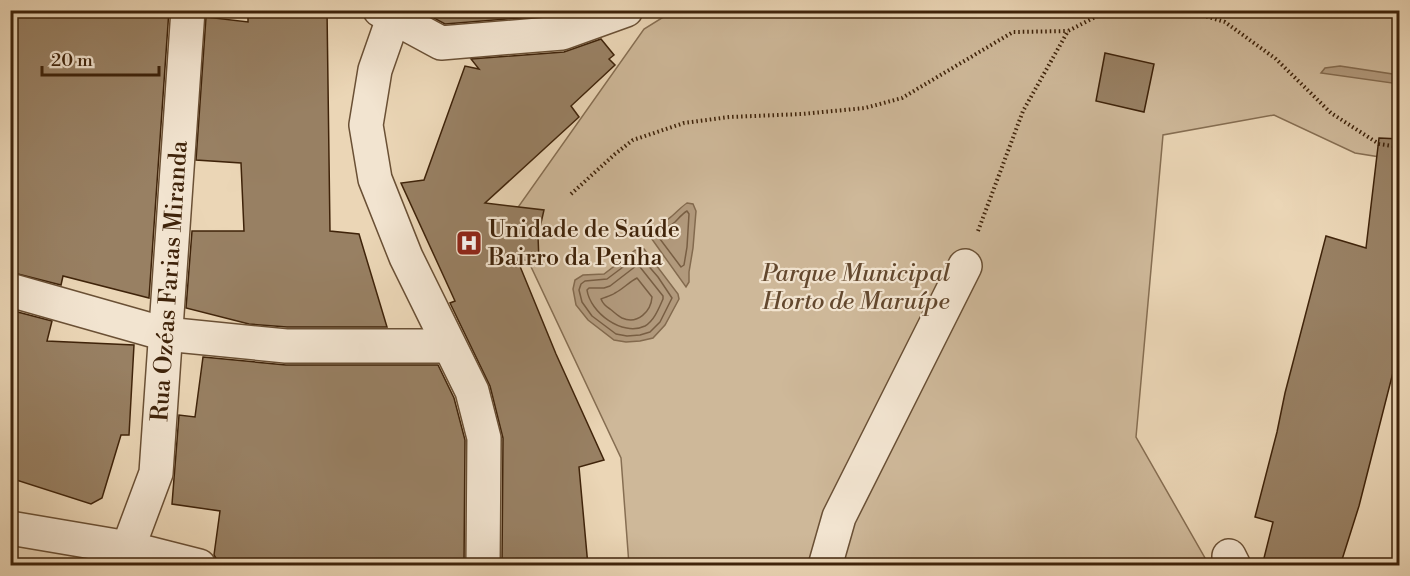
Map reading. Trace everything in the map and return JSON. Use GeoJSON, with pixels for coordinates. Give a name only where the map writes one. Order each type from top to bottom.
{"type":"FeatureCollection","features":[{"type":"Feature","properties":{"kind":"street","name":"Rua Ozéas Farias Miranda"},"geometry":{"type":"LineString","coordinates":[[128,548],[156,473],[188,10]]}},
{"type":"Feature","properties":{"kind":"street"},"geometry":{"type":"LineString","coordinates":[[483,566],[484,438],[472,391],[406,256],[375,179],[366,125],[375,70],[390,13],[441,42],[562,33],[626,10]]}},
{"type":"Feature","properties":{"kind":"street"},"geometry":{"type":"LineString","coordinates":[[825,566],[839,517],[965,266]]}},
{"type":"Feature","properties":{"kind":"street"},"geometry":{"type":"LineString","coordinates":[[10,290],[165,334],[286,346],[449,346]]}},
{"type":"Feature","properties":{"kind":"street"},"geometry":{"type":"LineString","coordinates":[[10,528],[128,548],[199,566]]}},
{"type":"Feature","properties":{"kind":"path"},"geometry":{"type":"LineString","coordinates":[[1185,10],[1225,22],[1276,59],[1331,113],[1379,144],[1400,147]]}},
{"type":"Feature","properties":{"kind":"path"},"geometry":{"type":"LineString","coordinates":[[571,194],[633,140],[674,126],[729,117],[802,114],[865,108],[902,98],[1013,32],[1068,31],[1108,11]]}},
{"type":"Feature","properties":{"kind":"path"},"geometry":{"type":"LineString","coordinates":[[965,266],[1023,111],[1068,31]]}},
{"type":"Feature","properties":{"kind":"green space","name":"Parque Municipal Horto de Maruípe"},"geometry":{"type":"Polygon","coordinates":[[[673,11],[1399,11],[1399,160],[1355,153],[1274,115],[1163,135],[1136,437],[1209,565],[629,565],[621,458],[509,220],[644,29],[673,11]]]}},
{"type":"Feature","properties":{"kind":"water"},"geometry":{"type":"Polygon","coordinates":[[[1340,66],[1399,75],[1399,84],[1321,73],[1325,68],[1340,66]]]}},
{"type":"Feature","properties":{"kind":"water"},"geometry":{"type":"Polygon","coordinates":[[[687,203],[693,204],[696,211],[689,282],[686,287],[649,235],[687,203]]]}},
{"type":"Feature","properties":{"kind":"water"},"geometry":{"type":"Polygon","coordinates":[[[638,248],[644,249],[678,294],[679,299],[665,325],[653,338],[626,342],[614,340],[588,320],[576,305],[573,289],[575,280],[583,275],[604,274],[638,248]]]}},
{"type":"Feature","properties":{"kind":"building"},"geometry":{"type":"Polygon","coordinates":[[[10,10],[169,10],[149,298],[63,276],[61,285],[10,272],[10,10]]]}},
{"type":"Feature","properties":{"kind":"building"},"geometry":{"type":"Polygon","coordinates":[[[248,10],[327,10],[330,231],[359,234],[387,327],[287,327],[249,324],[186,308],[192,231],[244,231],[241,163],[196,160],[206,17],[248,22],[248,10]]]}},
{"type":"Feature","properties":{"kind":"building"},"geometry":{"type":"Polygon","coordinates":[[[425,10],[569,10],[558,15],[445,24],[430,16],[425,10]]]}},
{"type":"Feature","properties":{"kind":"building"},"geometry":{"type":"Polygon","coordinates":[[[601,39],[614,55],[609,59],[615,65],[571,106],[579,117],[485,203],[544,210],[538,236],[539,262],[517,259],[556,354],[604,460],[579,467],[588,566],[502,566],[503,438],[490,386],[450,303],[455,301],[401,183],[424,180],[465,66],[479,69],[471,59],[564,52],[601,39]]]}},
{"type":"Feature","properties":{"kind":"building"},"geometry":{"type":"Polygon","coordinates":[[[1105,53],[1154,64],[1144,112],[1096,101],[1105,53]]]}},
{"type":"Feature","properties":{"kind":"building"},"geometry":{"type":"Polygon","coordinates":[[[1379,138],[1400,139],[1400,345],[1359,506],[1340,566],[1262,566],[1273,522],[1255,517],[1326,236],[1366,248],[1379,138]]]}},
{"type":"Feature","properties":{"kind":"building"},"geometry":{"type":"Polygon","coordinates":[[[10,310],[52,321],[47,341],[134,345],[129,435],[121,435],[102,498],[91,504],[10,478],[10,310]]]}},
{"type":"Feature","properties":{"kind":"building"},"geometry":{"type":"Polygon","coordinates":[[[203,357],[286,365],[438,365],[454,398],[465,440],[464,566],[217,566],[214,555],[220,511],[172,504],[179,415],[195,417],[203,357]]]}},
{"type":"Feature","properties":{"kind":"place","name":"Unidade de Saúde Bairro da Penha"},"geometry":{"type":"Point","coordinates":[469,243]}}]}
